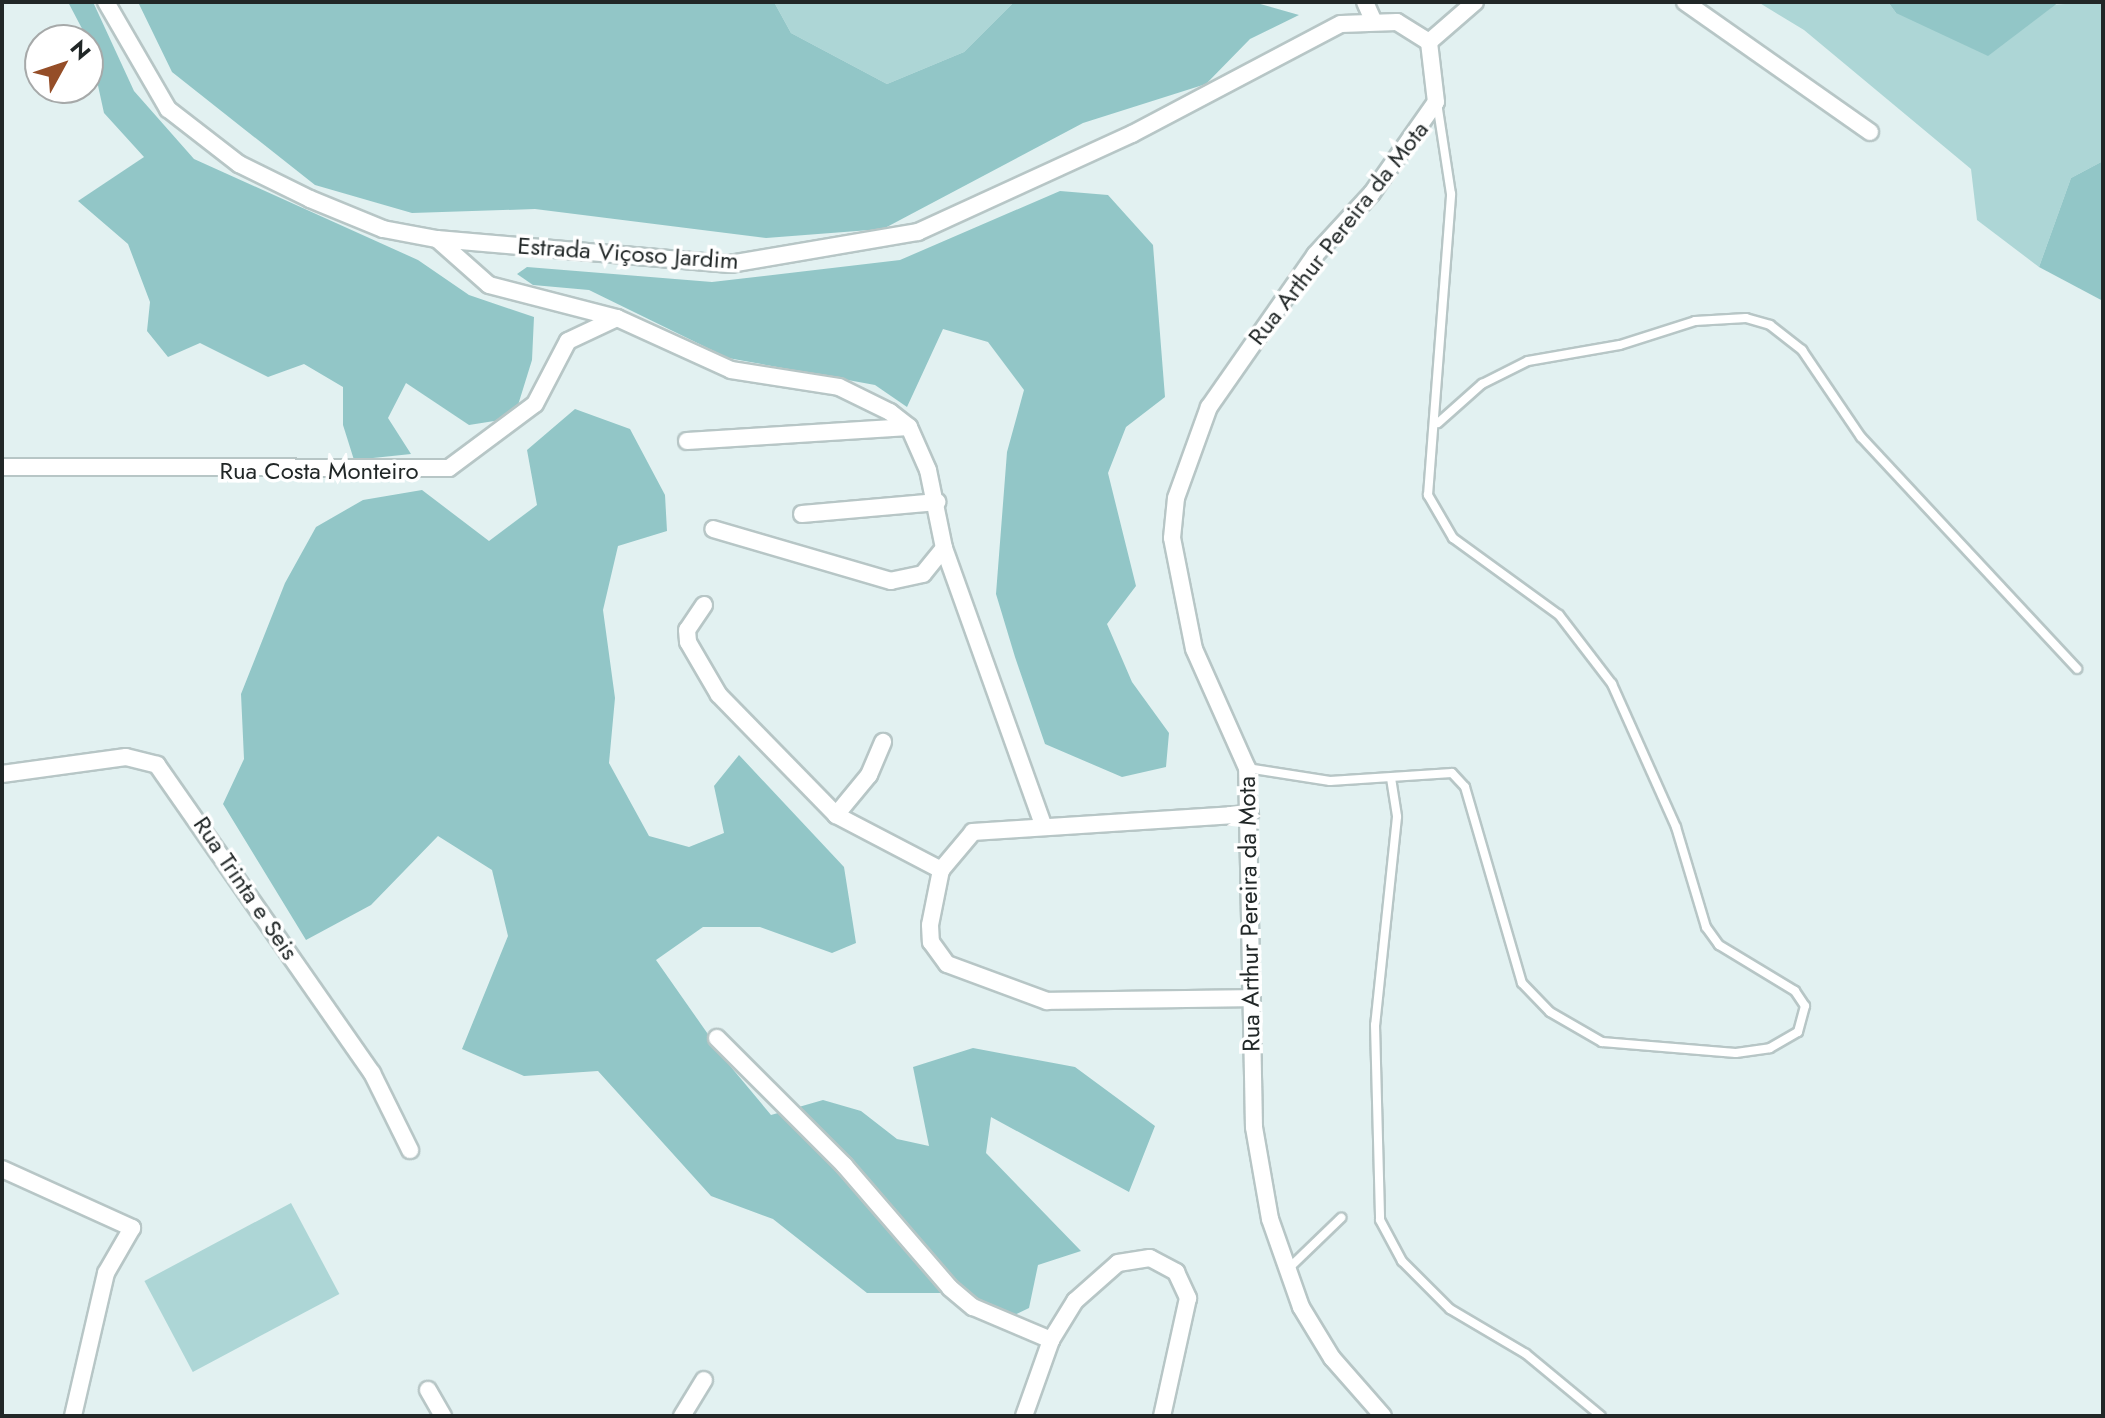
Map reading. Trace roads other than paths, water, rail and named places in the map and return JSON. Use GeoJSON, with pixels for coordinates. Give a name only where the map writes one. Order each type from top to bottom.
{"type":"FeatureCollection","features":[{"type":"Feature","properties":{"kind":"street","name":"Estrada Viçoso Jardim"},"geometry":{"type":"LineString","coordinates":[[106,2],[168,109],[209,142],[310,199],[383,229],[437,239],[730,264],[918,232],[1132,134],[1318,32],[1373,20],[1397,22],[1429,42]]}},
{"type":"Feature","properties":{"kind":"street"},"geometry":{"type":"LineString","coordinates":[[1365,2],[1373,20]]}},
{"type":"Feature","properties":{"kind":"street"},"geometry":{"type":"LineString","coordinates":[[1429,42],[1475,2]]}},
{"type":"Feature","properties":{"kind":"street"},"geometry":{"type":"LineString","coordinates":[[1685,2],[1870,132]]}},
{"type":"Feature","properties":{"kind":"street","name":"Rua Arthur Pereira da Mota"},"geometry":{"type":"LineString","coordinates":[[1383,1416],[1332,1358],[1285,1273],[1255,1142],[1247,768],[1216,706],[1181,604],[1172,538],[1180,485],[1225,383],[1436,102],[1429,42]]}},
{"type":"Feature","properties":{"kind":"street"},"geometry":{"type":"LineString","coordinates":[[437,239],[489,285],[617,318],[704,362],[839,387],[909,427],[937,502],[944,548],[1043,824]]}},
{"type":"Feature","properties":{"kind":"street","name":"Rua Costa Monteiro"},"geometry":{"type":"LineString","coordinates":[[2,467],[449,468],[535,404],[568,341],[617,318]]}},
{"type":"Feature","properties":{"kind":"street"},"geometry":{"type":"LineString","coordinates":[[687,441],[909,427]]}},
{"type":"Feature","properties":{"kind":"street"},"geometry":{"type":"LineString","coordinates":[[802,514],[937,502]]}},
{"type":"Feature","properties":{"kind":"street"},"geometry":{"type":"LineString","coordinates":[[713,529],[891,581],[923,574],[944,548]]}},
{"type":"Feature","properties":{"kind":"street"},"geometry":{"type":"LineString","coordinates":[[704,605],[687,630],[701,672],[836,815],[941,870]]}},
{"type":"Feature","properties":{"kind":"street"},"geometry":{"type":"LineString","coordinates":[[836,815],[869,775],[883,742]]}},
{"type":"Feature","properties":{"kind":"street","name":"Rua Trinta e Seis"},"geometry":{"type":"LineString","coordinates":[[2,774],[126,757],[157,765],[372,1073],[410,1150]]}},
{"type":"Feature","properties":{"kind":"street"},"geometry":{"type":"LineString","coordinates":[[1250,814],[1043,824],[973,832],[941,870],[931,942],[938,956],[964,974],[1047,1001],[1252,998]]}},
{"type":"Feature","properties":{"kind":"street"},"geometry":{"type":"LineString","coordinates":[[717,1038],[844,1165],[950,1288],[973,1307],[1051,1340]]}},
{"type":"Feature","properties":{"kind":"street"},"geometry":{"type":"LineString","coordinates":[[2,1169],[132,1228],[106,1273],[73,1416]]}},
{"type":"Feature","properties":{"kind":"street"},"geometry":{"type":"LineString","coordinates":[[1024,1416],[1051,1340],[1075,1301],[1118,1263],[1164,1262],[1188,1298],[1162,1416]]}},
{"type":"Feature","properties":{"kind":"street"},"geometry":{"type":"LineString","coordinates":[[682,1416],[704,1380]]}},
{"type":"Feature","properties":{"kind":"street"},"geometry":{"type":"LineString","coordinates":[[428,1390],[443,1416]]}},
{"type":"Feature","properties":{"kind":"lane"},"geometry":{"type":"LineString","coordinates":[[1247,768],[1330,781],[1452,773],[1465,787],[1522,983],[1550,1012],[1602,1042],[1736,1053],[1770,1048],[1798,1032],[1805,1006],[1795,991],[1719,945],[1706,927],[1676,827],[1612,684],[1559,615],[1453,538],[1428,495],[1437,423],[1451,194],[1436,102]]}},
{"type":"Feature","properties":{"kind":"lane"},"geometry":{"type":"LineString","coordinates":[[1437,423],[1482,384],[1528,361],[1620,345],[1695,321],[1746,318],[1770,325],[1802,350],[1861,437],[2077,669]]}},
{"type":"Feature","properties":{"kind":"lane"},"geometry":{"type":"LineString","coordinates":[[1391,778],[1397,817],[1375,1025],[1380,1220],[1402,1261],[1450,1309],[1526,1354],[1601,1416]]}},
{"type":"Feature","properties":{"kind":"lane"},"geometry":{"type":"LineString","coordinates":[[1285,1273],[1341,1218]]}}]}
